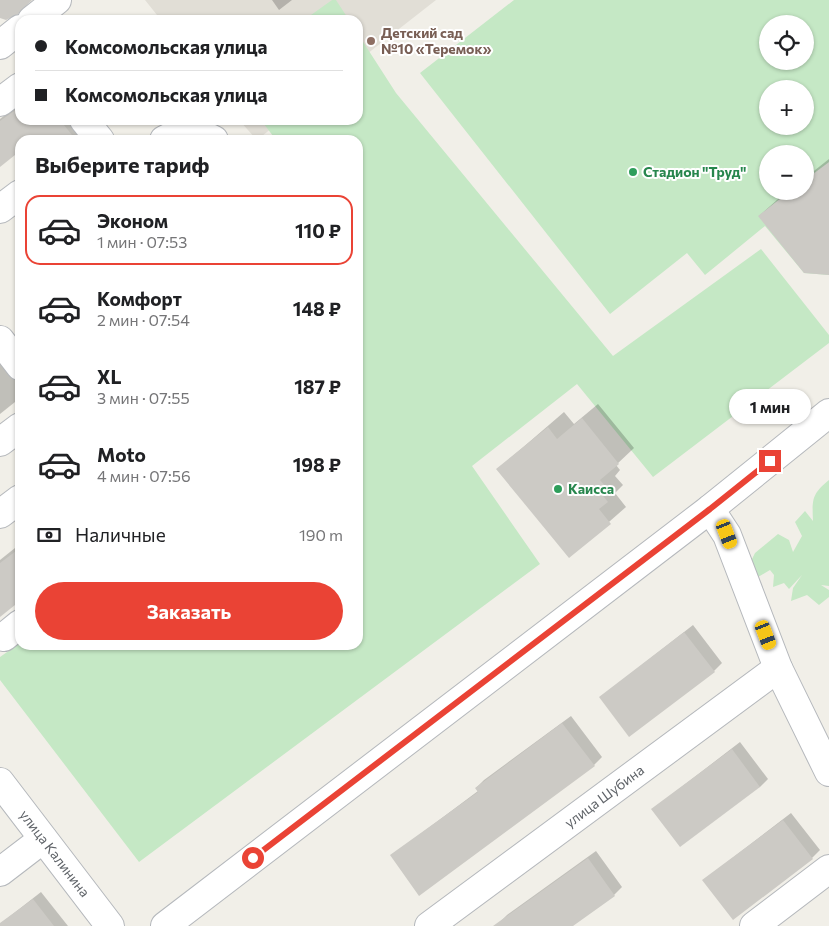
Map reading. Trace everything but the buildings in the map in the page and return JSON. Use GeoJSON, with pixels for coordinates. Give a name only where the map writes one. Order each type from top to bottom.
{"type":"FeatureCollection","features":[{"type":"Feature","properties":{"kind":"street"},"geometry":{"type":"LineString","coordinates":[[38,15],[57,0]]}},
{"type":"Feature","properties":{"kind":"street"},"geometry":{"type":"LineString","coordinates":[[0,102],[15,91]]}},
{"type":"Feature","properties":{"kind":"street"},"geometry":{"type":"LineString","coordinates":[[88,125],[96,135]]}},
{"type":"Feature","properties":{"kind":"street"},"geometry":{"type":"LineString","coordinates":[[0,210],[15,198]]}},
{"type":"Feature","properties":{"kind":"street"},"geometry":{"type":"LineString","coordinates":[[0,340],[15,360]]}},
{"type":"Feature","properties":{"kind":"street"},"geometry":{"type":"LineString","coordinates":[[164,926],[710,509],[829,412]]}},
{"type":"Feature","properties":{"kind":"street"},"geometry":{"type":"LineString","coordinates":[[0,442],[15,431]]}},
{"type":"Feature","properties":{"kind":"street"},"geometry":{"type":"LineString","coordinates":[[0,514],[15,503]]}},
{"type":"Feature","properties":{"kind":"street"},"geometry":{"type":"LineString","coordinates":[[710,509],[727,534],[778,668],[829,772]]}},
{"type":"Feature","properties":{"kind":"street","name":"улица Шубина"},"geometry":{"type":"LineString","coordinates":[[429,926],[778,668]]}},
{"type":"Feature","properties":{"kind":"street","name":"улица Калинина"},"geometry":{"type":"LineString","coordinates":[[0,782],[110,926]]}},
{"type":"Feature","properties":{"kind":"street"},"geometry":{"type":"LineString","coordinates":[[0,872],[43,839]]}},
{"type":"Feature","properties":{"kind":"street"},"geometry":{"type":"LineString","coordinates":[[754,926],[829,869]]}},
{"type":"Feature","properties":{"kind":"shaded area","name":"Детский сад №10 «Теремок»"},"geometry":{"type":"Polygon","coordinates":[[[145,0],[436,0],[363,57],[363,15],[157,15],[145,0]]]}},
{"type":"Feature","properties":{"kind":"shaded area"},"geometry":{"type":"Polygon","coordinates":[[[244,125],[276,125],[263,135],[252,135],[244,125]]]}},
{"type":"Feature","properties":{"kind":"green space"},"geometry":{"type":"Polygon","coordinates":[[[332,0],[336,0],[346,15],[311,15],[332,0]]]}},
{"type":"Feature","properties":{"kind":"green space","name":"Стадион \"Труд\""},"geometry":{"type":"Polygon","coordinates":[[[514,0],[829,0],[829,275],[804,273],[765,226],[705,275],[687,253],[610,314],[420,73],[514,0]]]}},
{"type":"Feature","properties":{"kind":"green space"},"geometry":{"type":"Polygon","coordinates":[[[363,42],[396,93],[613,356],[761,249],[829,335],[829,343],[653,477],[577,384],[472,466],[540,564],[139,862],[0,680],[0,657],[15,646],[15,650],[363,650],[363,135],[272,135],[265,125],[363,125],[363,42]]]}},
{"type":"Feature","properties":{"kind":"green space"},"geometry":{"type":"Polygon","coordinates":[[[829,480],[829,586],[821,585],[829,590],[829,597],[819,605],[807,595],[791,601],[793,588],[802,575],[789,589],[784,583],[773,587],[774,575],[770,570],[753,580],[749,565],[755,553],[778,534],[789,540],[793,552],[802,536],[795,522],[805,511],[813,521],[814,498],[819,489],[829,480]]]}},
{"type":"Feature","properties":{"kind":"place","name":"Детский сад №10 «Теремок»"},"geometry":{"type":"Point","coordinates":[371,41]}},
{"type":"Feature","properties":{"kind":"place","name":"Стадион \"Труд\""},"geometry":{"type":"Point","coordinates":[633,172]}},
{"type":"Feature","properties":{"kind":"place","name":"Каисса"},"geometry":{"type":"Point","coordinates":[558,489]}},
{"type":"Feature","properties":{"kind":"route"},"geometry":{"type":"LineString","coordinates":[[253,858],[710,509],[770,461]]}}]}
